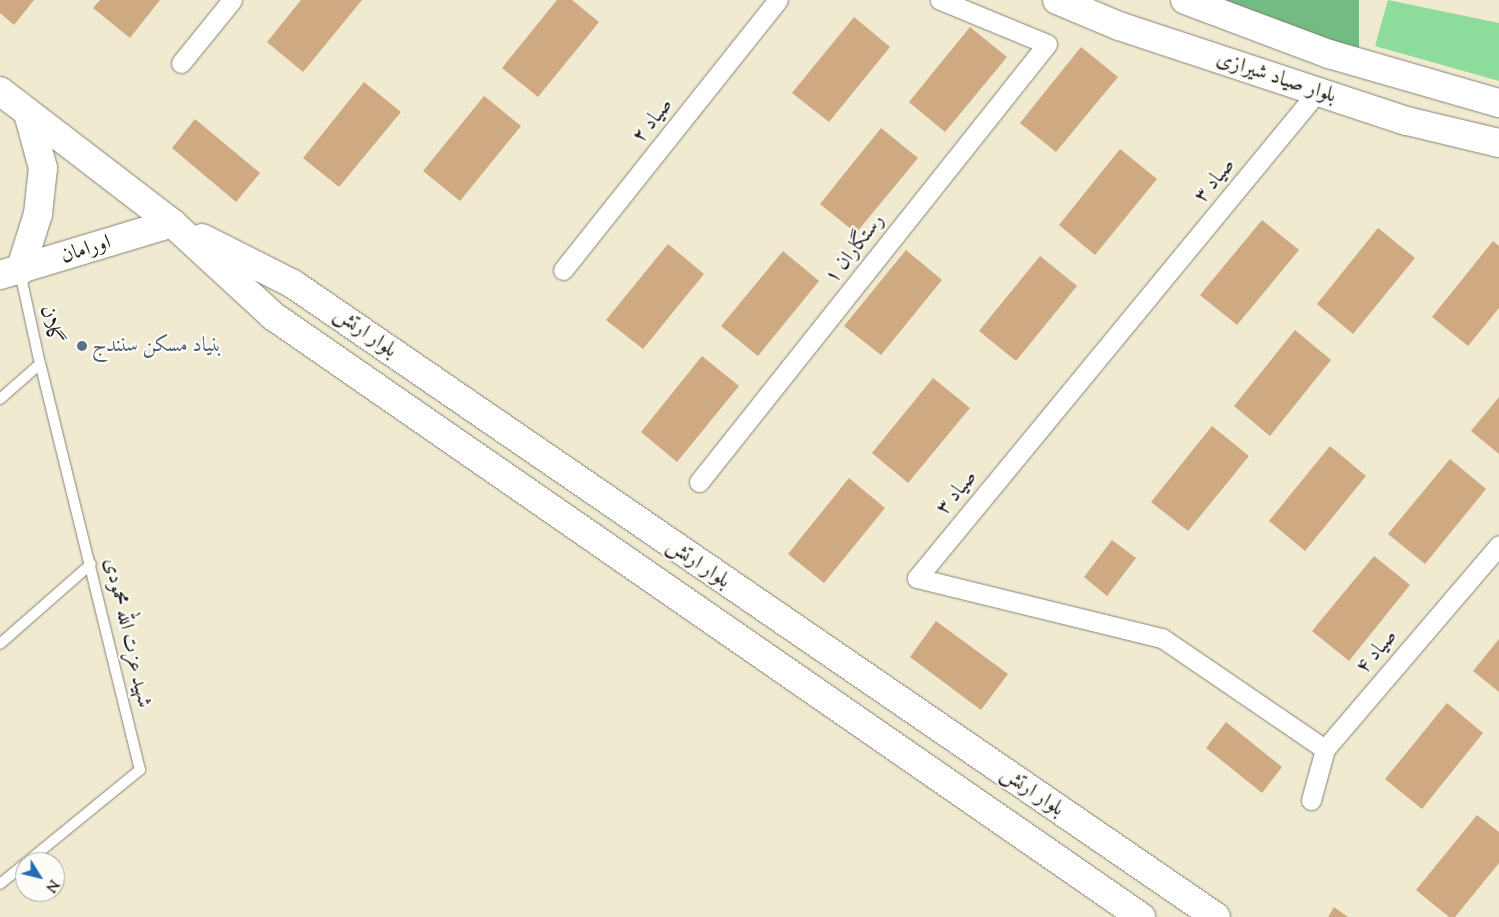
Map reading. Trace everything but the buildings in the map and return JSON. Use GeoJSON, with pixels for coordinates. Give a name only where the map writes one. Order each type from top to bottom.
{"type":"FeatureCollection","features":[{"type":"Feature","properties":{"kind":"main road","name":"بلوار صیاد شیرازی"},"geometry":{"type":"LineString","coordinates":[[1057,0],[1119,26],[1407,121],[1499,143]]}},
{"type":"Feature","properties":{"kind":"main road","name":"بلوار صیاد شیرازی"},"geometry":{"type":"LineString","coordinates":[[1185,0],[1329,54],[1499,103]]}},
{"type":"Feature","properties":{"kind":"main road"},"geometry":{"type":"LineString","coordinates":[[1318,92],[1329,54]]}},
{"type":"Feature","properties":{"kind":"main road","name":"بلوار ارتش"},"geometry":{"type":"LineString","coordinates":[[0,91],[172,223],[273,316],[1141,917]]}},
{"type":"Feature","properties":{"kind":"main road"},"geometry":{"type":"LineString","coordinates":[[10,273],[38,214],[43,168],[28,113]]}},
{"type":"Feature","properties":{"kind":"main road","name":"بلوار ارتش"},"geometry":{"type":"LineString","coordinates":[[172,223],[293,284],[1216,917]]}},
{"type":"Feature","properties":{"kind":"main road","name":"اورامان"},"geometry":{"type":"LineString","coordinates":[[10,273],[172,223]]}},
{"type":"Feature","properties":{"kind":"street"},"geometry":{"type":"LineString","coordinates":[[181,63],[232,0]]}},
{"type":"Feature","properties":{"kind":"street","name":"صیاد ۲"},"geometry":{"type":"LineString","coordinates":[[563,270],[778,0]]}},
{"type":"Feature","properties":{"kind":"street","name":"رستگاران ۱"},"geometry":{"type":"LineString","coordinates":[[699,482],[1047,44],[940,0]]}},
{"type":"Feature","properties":{"kind":"street","name":"صیاد ۳"},"geometry":{"type":"LineString","coordinates":[[1318,92],[917,578],[1162,638],[1325,748]]}},
{"type":"Feature","properties":{"kind":"street","name":"صیاد ۴"},"geometry":{"type":"LineString","coordinates":[[1311,800],[1325,748],[1499,545]]}},
{"type":"Feature","properties":{"kind":"lane","name":"گلان"},"geometry":{"type":"LineString","coordinates":[[0,399],[40,364],[10,273]]}},
{"type":"Feature","properties":{"kind":"lane","name":"شهید عزت الله محمودی"},"geometry":{"type":"LineString","coordinates":[[39,852],[140,770],[91,564],[40,364]]}},
{"type":"Feature","properties":{"kind":"lane"},"geometry":{"type":"LineString","coordinates":[[0,644],[91,564]]}},
{"type":"Feature","properties":{"kind":"lane","name":"شهید عزت الله محمودی"},"geometry":{"type":"LineString","coordinates":[[0,884],[15,872]]}},
{"type":"Feature","properties":{"kind":"green space"},"geometry":{"type":"Polygon","coordinates":[[[1220,0],[1359,0],[1359,51],[1220,0]]]}},
{"type":"Feature","properties":{"kind":"green space"},"geometry":{"type":"Polygon","coordinates":[[[1388,0],[1499,23],[1499,81],[1375,46],[1388,0]]]}},
{"type":"Feature","properties":{"kind":"place","name":"بنیاد مسکن سنندج"},"geometry":{"type":"Point","coordinates":[82,346]}}]}
